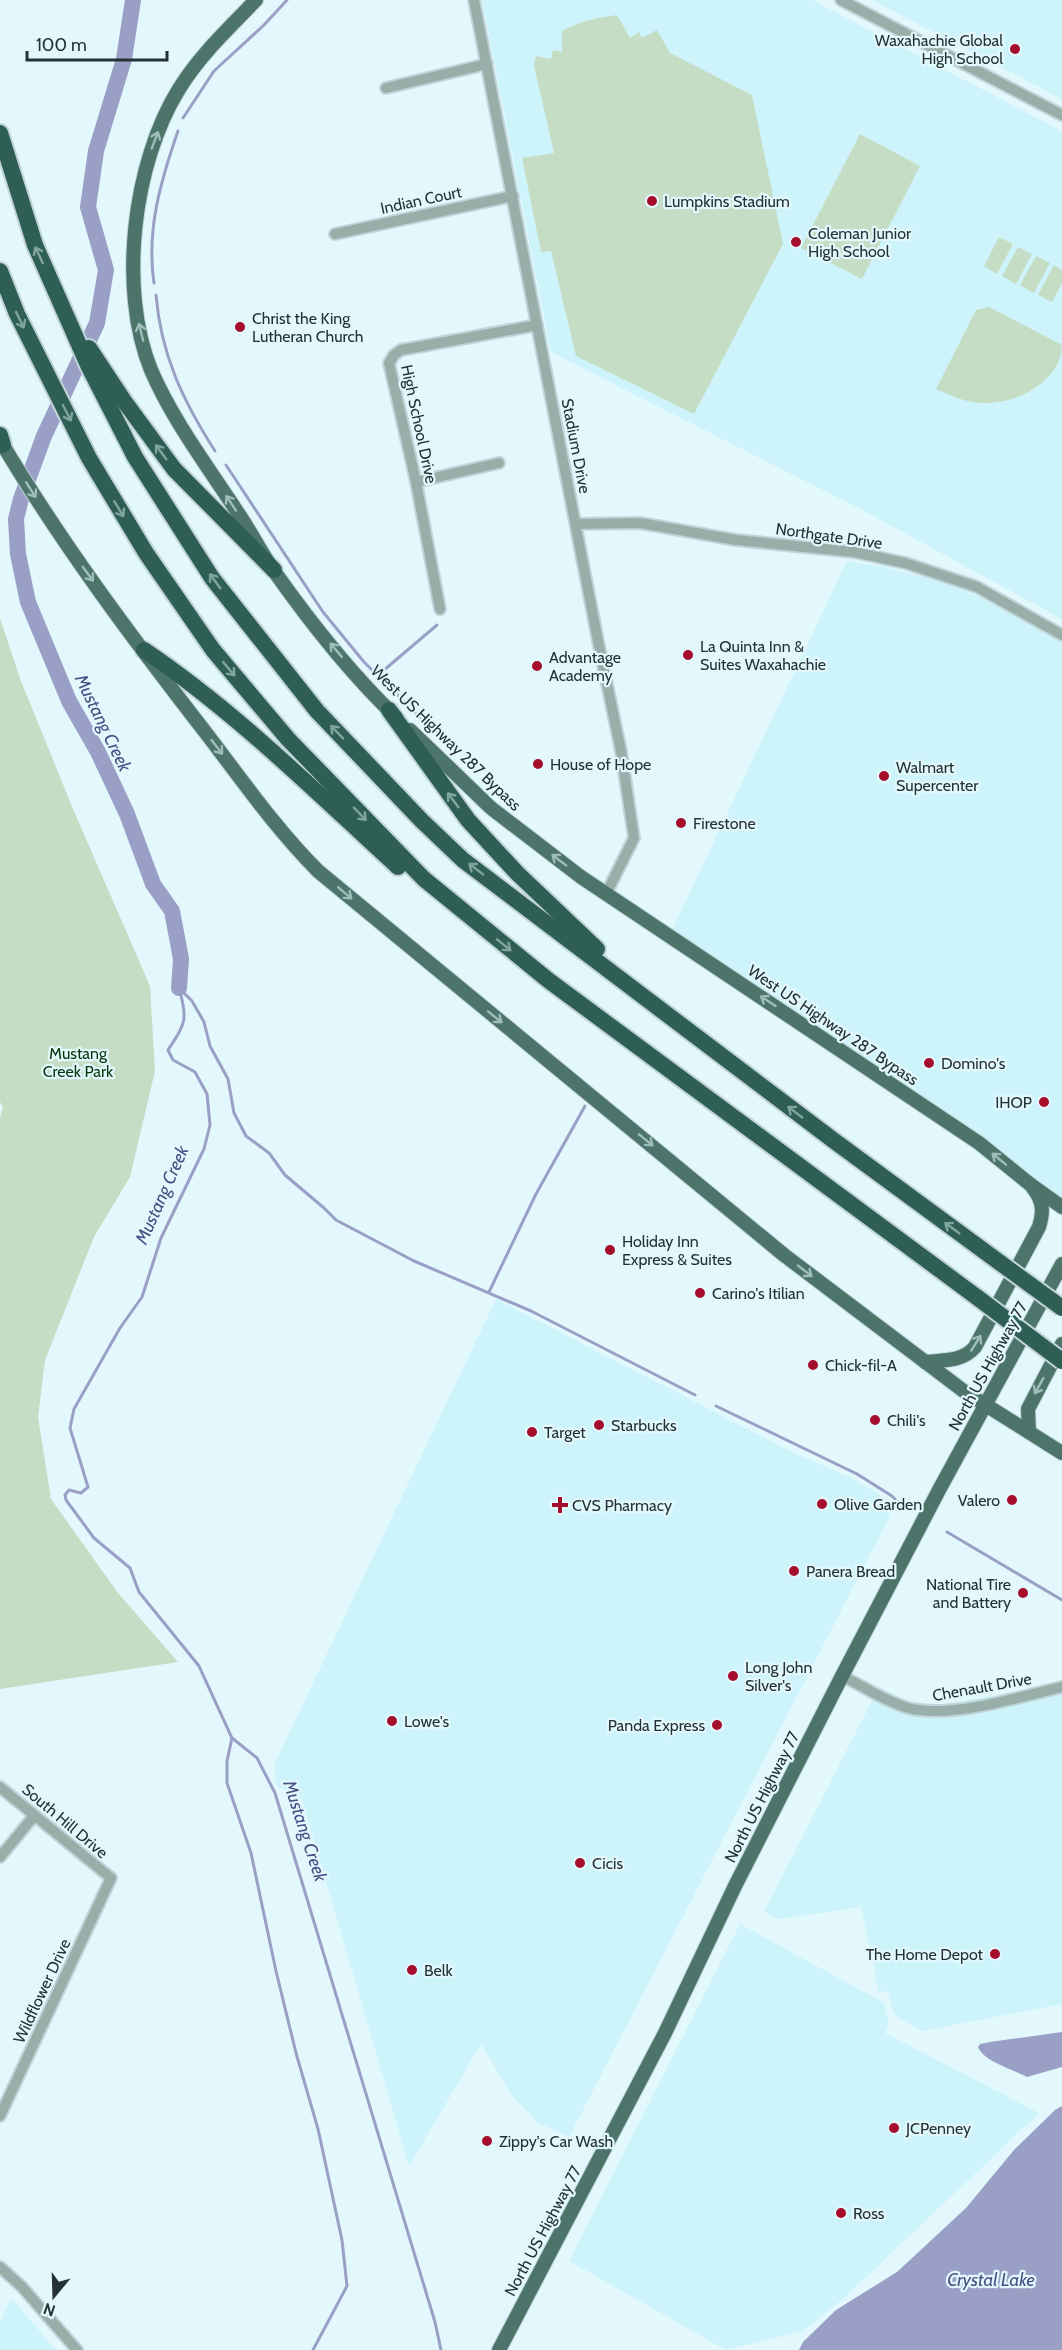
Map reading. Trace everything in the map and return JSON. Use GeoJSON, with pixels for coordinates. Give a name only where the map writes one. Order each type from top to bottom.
{"type":"FeatureCollection","features":[{"type":"Feature","properties":{"kind":"highway"},"geometry":{"type":"LineString","coordinates":[[0,133],[35,245],[108,406],[135,457],[212,578],[317,711],[422,821],[463,860],[824,1133],[1062,1308]]}},
{"type":"Feature","properties":{"kind":"highway"},"geometry":{"type":"LineString","coordinates":[[0,271],[17,314],[89,458],[146,553],[213,650],[288,739],[424,879],[548,980],[1062,1361]]}},
{"type":"Feature","properties":{"kind":"highway"},"geometry":{"type":"LineString","coordinates":[[63,308],[117,390],[174,469],[274,570]]}},
{"type":"Feature","properties":{"kind":"highway"},"geometry":{"type":"LineString","coordinates":[[144,650],[187,678],[399,868],[425,887],[442,894]]}},
{"type":"Feature","properties":{"kind":"highway"},"geometry":{"type":"LineString","coordinates":[[388,710],[468,820],[517,873],[640,993]]}},
{"type":"Feature","properties":{"kind":"main road","name":"West US Highway 287 Bypass"},"geometry":{"type":"LineString","coordinates":[[255,0],[222,34],[195,67],[178,90],[164,119],[141,185],[133,248],[134,287],[139,325],[151,369],[178,422],[274,570],[334,649],[388,710],[491,808],[606,894],[979,1143],[1062,1207]]}},
{"type":"Feature","properties":{"kind":"main road"},"geometry":{"type":"LineString","coordinates":[[3,444],[54,526],[144,650],[270,817],[318,871],[784,1255],[965,1392],[1062,1453]]}},
{"type":"Feature","properties":{"kind":"main road"},"geometry":{"type":"LineString","coordinates":[[925,1362],[956,1359],[970,1353],[975,1347],[1042,1218],[1042,1202],[1031,1185]]}},
{"type":"Feature","properties":{"kind":"main road","name":"North US Highway 77"},"geometry":{"type":"LineString","coordinates":[[499,2350],[665,2033],[735,1886],[842,1676],[1062,1264]]}},
{"type":"Feature","properties":{"kind":"main road"},"geometry":{"type":"LineString","coordinates":[[1029,1432],[1028,1409],[1062,1344]]}},
{"type":"Feature","properties":{"kind":"street","name":"Stadium Drive"},"geometry":{"type":"LineString","coordinates":[[474,0],[621,751],[633,838],[606,894]]}},
{"type":"Feature","properties":{"kind":"street"},"geometry":{"type":"LineString","coordinates":[[841,0],[1062,115]]}},
{"type":"Feature","properties":{"kind":"street"},"geometry":{"type":"LineString","coordinates":[[386,88],[487,64]]}},
{"type":"Feature","properties":{"kind":"street","name":"Indian Court"},"geometry":{"type":"LineString","coordinates":[[335,234],[513,196]]}},
{"type":"Feature","properties":{"kind":"street","name":"High School Drive"},"geometry":{"type":"LineString","coordinates":[[440,609],[416,482],[389,367],[394,355],[401,350],[537,325]]}},
{"type":"Feature","properties":{"kind":"street"},"geometry":{"type":"LineString","coordinates":[[416,482],[499,463]]}},
{"type":"Feature","properties":{"kind":"street","name":"Northgate Drive"},"geometry":{"type":"LineString","coordinates":[[576,524],[640,523],[736,540],[854,552],[905,563],[977,587],[1062,635]]}},
{"type":"Feature","properties":{"kind":"street","name":"Chenault Drive"},"geometry":{"type":"LineString","coordinates":[[842,1676],[907,1707],[933,1712],[965,1708],[1062,1688]]}},
{"type":"Feature","properties":{"kind":"street","name":"South Hill Drive"},"geometry":{"type":"LineString","coordinates":[[0,1787],[111,1878]]}},
{"type":"Feature","properties":{"kind":"street"},"geometry":{"type":"LineString","coordinates":[[0,1857],[34,1816]]}},
{"type":"Feature","properties":{"kind":"street","name":"Wildflower Drive"},"geometry":{"type":"LineString","coordinates":[[0,2116],[111,1878]]}},
{"type":"Feature","properties":{"kind":"street"},"geometry":{"type":"LineString","coordinates":[[0,2267],[22,2287],[77,2350]]}},
{"type":"Feature","properties":{"kind":"shaded area","name":"Coleman Junior High School"},"geometry":{"type":"Polygon","coordinates":[[[482,0],[812,0],[1062,131],[1062,619],[866,512],[551,352],[482,0]]]}},
{"type":"Feature","properties":{"kind":"shaded area","name":"Waxahachie Global High School"},"geometry":{"type":"Polygon","coordinates":[[[872,0],[1062,0],[1062,99],[872,0]]]}},
{"type":"Feature","properties":{"kind":"shaded area"},"geometry":{"type":"Polygon","coordinates":[[[847,561],[885,567],[938,581],[977,596],[1062,641],[1062,1199],[672,930],[847,561]]]}},
{"type":"Feature","properties":{"kind":"shaded area"},"geometry":{"type":"Polygon","coordinates":[[[496,1299],[794,1453],[854,1479],[891,1502],[889,1518],[569,2137],[537,2122],[513,2097],[481,2044],[409,2166],[302,1799],[277,1786],[274,1765],[496,1299]]]}},
{"type":"Feature","properties":{"kind":"shaded area"},"geometry":{"type":"Polygon","coordinates":[[[1062,1683],[1062,2004],[923,2031],[898,2018],[893,2012],[888,1991],[879,1992],[861,1907],[779,1919],[764,1912],[879,1687],[904,1699],[930,1707],[1062,1683]]]}},
{"type":"Feature","properties":{"kind":"shaded area"},"geometry":{"type":"Polygon","coordinates":[[[740,1924],[884,2003],[889,2025],[885,2033],[1039,2113],[843,2299],[803,2331],[726,2350],[569,2261],[740,1924]]]}},
{"type":"Feature","properties":{"kind":"shaded area"},"geometry":{"type":"Polygon","coordinates":[[[11,2298],[56,2350],[0,2350],[0,2322],[11,2298]]]}},
{"type":"Feature","properties":{"kind":"green space","name":"Lumpkins Stadium"},"geometry":{"type":"Polygon","coordinates":[[[617,15],[630,38],[639,32],[642,38],[657,30],[670,53],[752,95],[783,244],[694,414],[576,356],[551,251],[541,252],[522,158],[554,153],[534,66],[536,56],[551,59],[553,50],[562,52],[562,31],[589,20],[617,15]]]}},
{"type":"Feature","properties":{"kind":"green space"},"geometry":{"type":"Polygon","coordinates":[[[860,134],[920,166],[862,279],[801,248],[860,134]]]}},
{"type":"Feature","properties":{"kind":"green space"},"geometry":{"type":"Polygon","coordinates":[[[999,237],[1013,244],[997,274],[984,266],[999,237]]]}},
{"type":"Feature","properties":{"kind":"green space"},"geometry":{"type":"Polygon","coordinates":[[[1018,247],[1032,254],[1016,284],[1002,276],[1018,247]]]}},
{"type":"Feature","properties":{"kind":"green space"},"geometry":{"type":"Polygon","coordinates":[[[1036,256],[1050,263],[1034,293],[1020,285],[1036,256]]]}},
{"type":"Feature","properties":{"kind":"green space"},"geometry":{"type":"Polygon","coordinates":[[[1054,265],[1062,270],[1062,283],[1052,302],[1038,295],[1054,265]]]}},
{"type":"Feature","properties":{"kind":"green space"},"geometry":{"type":"Polygon","coordinates":[[[989,307],[1062,345],[1060,358],[1054,370],[1033,389],[1020,396],[993,403],[968,401],[936,389],[976,310],[989,307]]]}},
{"type":"Feature","properties":{"kind":"green space","name":"Mustang Creek Park"},"geometry":{"type":"Polygon","coordinates":[[[0,618],[21,681],[73,809],[150,986],[155,1071],[130,1177],[94,1237],[45,1360],[38,1417],[51,1499],[118,1593],[178,1662],[0,1689],[0,1118],[3,1107],[0,1102],[0,618]]]}},
{"type":"Feature","properties":{"kind":"water"},"geometry":{"type":"Polygon","coordinates":[[[1062,2032],[1062,2067],[1027,2077],[992,2061],[978,2047],[980,2044],[990,2042],[1062,2032]]]}},
{"type":"Feature","properties":{"kind":"water","name":"Crystal Lake"},"geometry":{"type":"Polygon","coordinates":[[[1062,2106],[1062,2350],[799,2350],[803,2342],[836,2310],[897,2272],[966,2208],[1014,2150],[1062,2106]]]}},
{"type":"Feature","properties":{"kind":"waterway","name":"Mustang Creek"},"geometry":{"type":"LineString","coordinates":[[133,0],[124,59],[96,151],[88,207],[106,270],[97,323],[44,436],[16,519],[18,554],[28,602],[69,701],[98,752],[127,814],[153,884],[172,911],[181,959],[179,988]]}},
{"type":"Feature","properties":{"kind":"waterway"},"geometry":{"type":"LineString","coordinates":[[183,118],[214,71],[264,25],[287,0]]}},
{"type":"Feature","properties":{"kind":"waterway"},"geometry":{"type":"LineString","coordinates":[[154,283],[152,263],[154,225],[161,187],[178,131]]}},
{"type":"Feature","properties":{"kind":"waterway"},"geometry":{"type":"LineString","coordinates":[[156,295],[163,338],[175,377],[215,451]]}},
{"type":"Feature","properties":{"kind":"waterway"},"geometry":{"type":"LineString","coordinates":[[226,465],[323,612],[364,662],[453,750]]}},
{"type":"Feature","properties":{"kind":"waterway"},"geometry":{"type":"LineString","coordinates":[[377,676],[437,625]]}},
{"type":"Feature","properties":{"kind":"waterway","name":"Mustang Creek"},"geometry":{"type":"LineString","coordinates":[[179,988],[184,1007],[184,1020],[168,1050],[173,1060],[195,1072],[207,1094],[210,1125],[204,1149],[161,1238],[142,1297],[120,1328],[74,1409],[70,1428],[88,1487],[81,1493],[69,1490],[65,1495],[66,1500],[94,1538],[130,1568],[139,1592],[199,1666],[232,1738],[257,1758],[275,1793],[435,2322],[441,2350]]}},
{"type":"Feature","properties":{"kind":"waterway"},"geometry":{"type":"LineString","coordinates":[[179,988],[192,1001],[204,1022],[210,1046],[228,1079],[234,1113],[246,1136],[269,1153],[285,1175],[336,1220],[414,1261],[531,1311],[695,1395]]}},
{"type":"Feature","properties":{"kind":"waterway"},"geometry":{"type":"LineString","coordinates":[[489,1292],[536,1194],[585,1106]]}},
{"type":"Feature","properties":{"kind":"waterway"},"geometry":{"type":"LineString","coordinates":[[716,1406],[857,1474],[892,1496],[904,1509]]}},
{"type":"Feature","properties":{"kind":"waterway"},"geometry":{"type":"LineString","coordinates":[[947,1532],[1062,1600]]}},
{"type":"Feature","properties":{"kind":"waterway"},"geometry":{"type":"LineString","coordinates":[[232,1738],[227,1761],[227,1783],[251,1853],[276,1971],[318,2129],[342,2240],[347,2286],[313,2350]]}},
{"type":"Feature","properties":{"kind":"place","name":"Waxahachie Global High School"},"geometry":{"type":"Point","coordinates":[1015,49]}},
{"type":"Feature","properties":{"kind":"place","name":"Lumpkins Stadium"},"geometry":{"type":"Point","coordinates":[652,201]}},
{"type":"Feature","properties":{"kind":"place","name":"Coleman Junior High School"},"geometry":{"type":"Point","coordinates":[796,242]}},
{"type":"Feature","properties":{"kind":"place","name":"Christ the King Lutheran Church"},"geometry":{"type":"Point","coordinates":[240,327]}},
{"type":"Feature","properties":{"kind":"place","name":"La Quinta Inn & Suites Waxahachie"},"geometry":{"type":"Point","coordinates":[688,655]}},
{"type":"Feature","properties":{"kind":"place","name":"Advantage Academy"},"geometry":{"type":"Point","coordinates":[537,666]}},
{"type":"Feature","properties":{"kind":"place","name":"House of Hope"},"geometry":{"type":"Point","coordinates":[538,764]}},
{"type":"Feature","properties":{"kind":"place","name":"Walmart Supercenter"},"geometry":{"type":"Point","coordinates":[884,776]}},
{"type":"Feature","properties":{"kind":"place","name":"Firestone"},"geometry":{"type":"Point","coordinates":[681,823]}},
{"type":"Feature","properties":{"kind":"place","name":"Domino's"},"geometry":{"type":"Point","coordinates":[929,1063]}},
{"type":"Feature","properties":{"kind":"place","name":"IHOP"},"geometry":{"type":"Point","coordinates":[1044,1102]}},
{"type":"Feature","properties":{"kind":"place","name":"Holiday Inn Express & Suites"},"geometry":{"type":"Point","coordinates":[610,1250]}},
{"type":"Feature","properties":{"kind":"place","name":"Carino's Itilian"},"geometry":{"type":"Point","coordinates":[700,1293]}},
{"type":"Feature","properties":{"kind":"place","name":"Chick-fil-A"},"geometry":{"type":"Point","coordinates":[813,1365]}},
{"type":"Feature","properties":{"kind":"place","name":"Chili's"},"geometry":{"type":"Point","coordinates":[875,1420]}},
{"type":"Feature","properties":{"kind":"place","name":"Starbucks"},"geometry":{"type":"Point","coordinates":[599,1425]}},
{"type":"Feature","properties":{"kind":"place","name":"Target"},"geometry":{"type":"Point","coordinates":[532,1432]}},
{"type":"Feature","properties":{"kind":"place","name":"Valero"},"geometry":{"type":"Point","coordinates":[1012,1500]}},
{"type":"Feature","properties":{"kind":"place","name":"Olive Garden"},"geometry":{"type":"Point","coordinates":[822,1504]}},
{"type":"Feature","properties":{"kind":"place","name":"CVS Pharmacy"},"geometry":{"type":"Point","coordinates":[560,1505]}},
{"type":"Feature","properties":{"kind":"place","name":"Panera Bread"},"geometry":{"type":"Point","coordinates":[794,1571]}},
{"type":"Feature","properties":{"kind":"place","name":"National Tire and Battery"},"geometry":{"type":"Point","coordinates":[1023,1593]}},
{"type":"Feature","properties":{"kind":"place","name":"Long John Silver's"},"geometry":{"type":"Point","coordinates":[733,1676]}},
{"type":"Feature","properties":{"kind":"place","name":"Lowe's"},"geometry":{"type":"Point","coordinates":[392,1721]}},
{"type":"Feature","properties":{"kind":"place","name":"Panda Express"},"geometry":{"type":"Point","coordinates":[717,1725]}},
{"type":"Feature","properties":{"kind":"place","name":"Cicis"},"geometry":{"type":"Point","coordinates":[580,1863]}},
{"type":"Feature","properties":{"kind":"place","name":"The Home Depot"},"geometry":{"type":"Point","coordinates":[995,1954]}},
{"type":"Feature","properties":{"kind":"place","name":"Belk"},"geometry":{"type":"Point","coordinates":[412,1970]}},
{"type":"Feature","properties":{"kind":"place","name":"JCPenney"},"geometry":{"type":"Point","coordinates":[894,2128]}},
{"type":"Feature","properties":{"kind":"place","name":"Zippy's Car Wash"},"geometry":{"type":"Point","coordinates":[487,2141]}},
{"type":"Feature","properties":{"kind":"place","name":"Ross"},"geometry":{"type":"Point","coordinates":[841,2213]}}]}
